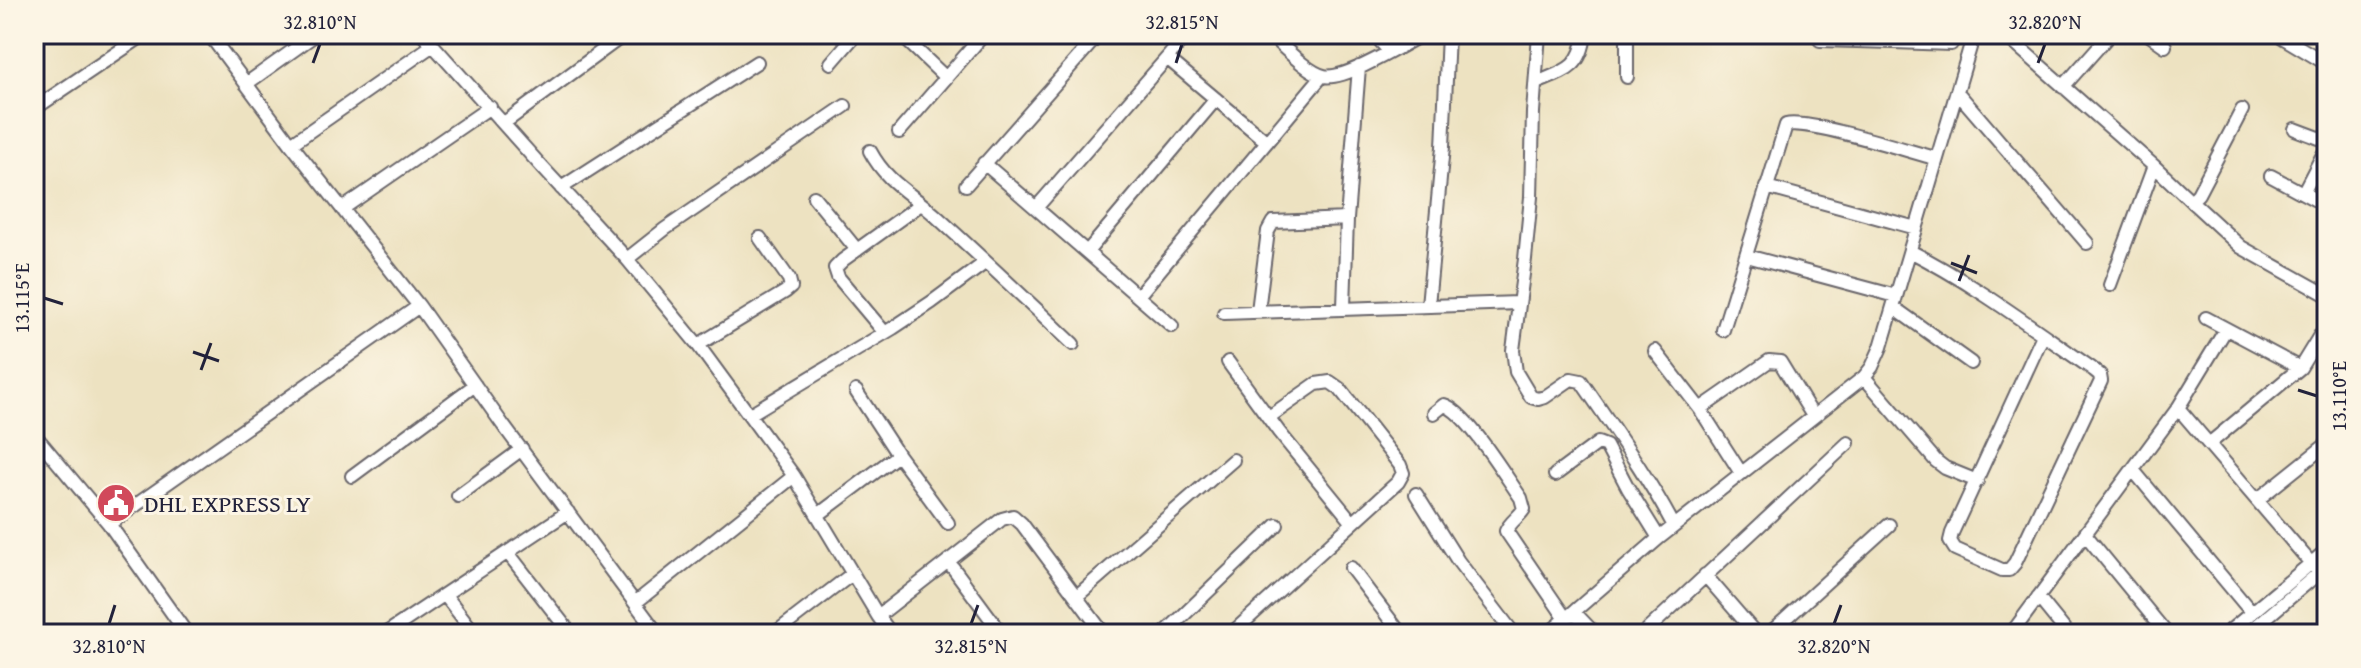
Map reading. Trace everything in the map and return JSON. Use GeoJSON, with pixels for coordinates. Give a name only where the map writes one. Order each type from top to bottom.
{"type":"FeatureCollection","features":[{"type":"Feature","properties":{"kind":"street"},"geometry":{"type":"LineString","coordinates":[[34,109],[145,34]]}},
{"type":"Feature","properties":{"kind":"street"},"geometry":{"type":"LineString","coordinates":[[209,34],[419,306],[658,634]]}},
{"type":"Feature","properties":{"kind":"street"},"geometry":{"type":"LineString","coordinates":[[246,84],[316,34]]}},
{"type":"Feature","properties":{"kind":"street"},"geometry":{"type":"LineString","coordinates":[[423,34],[627,259],[698,345],[794,476],[891,634]]}},
{"type":"Feature","properties":{"kind":"street"},"geometry":{"type":"LineString","coordinates":[[504,123],[625,34]]}},
{"type":"Feature","properties":{"kind":"street"},"geometry":{"type":"LineString","coordinates":[[831,63],[856,34]]}},
{"type":"Feature","properties":{"kind":"street"},"geometry":{"type":"LineString","coordinates":[[900,34],[946,78]]}},
{"type":"Feature","properties":{"kind":"street"},"geometry":{"type":"LineString","coordinates":[[899,132],[984,34]]}},
{"type":"Feature","properties":{"kind":"street"},"geometry":{"type":"LineString","coordinates":[[966,185],[1099,34]]}},
{"type":"Feature","properties":{"kind":"street"},"geometry":{"type":"LineString","coordinates":[[1036,208],[1187,34]]}},
{"type":"Feature","properties":{"kind":"street"},"geometry":{"type":"LineString","coordinates":[[1269,34],[1309,68],[1330,77],[1359,67],[1423,34]]}},
{"type":"Feature","properties":{"kind":"street"},"geometry":{"type":"LineString","coordinates":[[1374,34],[1390,52]]}},
{"type":"Feature","properties":{"kind":"street"},"geometry":{"type":"LineString","coordinates":[[1428,305],[1443,147],[1448,34]]}},
{"type":"Feature","properties":{"kind":"street"},"geometry":{"type":"LineString","coordinates":[[1539,34],[1531,197],[1513,350],[1516,372],[1531,397],[1538,399],[1571,379],[1581,381],[1610,421],[1674,526]]}},
{"type":"Feature","properties":{"kind":"street"},"geometry":{"type":"LineString","coordinates":[[1536,83],[1570,69],[1580,55],[1585,34]]}},
{"type":"Feature","properties":{"kind":"street"},"geometry":{"type":"LineString","coordinates":[[1627,34],[1627,77]]}},
{"type":"Feature","properties":{"kind":"street"},"geometry":{"type":"LineString","coordinates":[[1548,634],[1659,538],[1864,377],[1872,367],[1881,347],[1974,34]]}},
{"type":"Feature","properties":{"kind":"street"},"geometry":{"type":"LineString","coordinates":[[2004,34],[2241,247],[2327,295]]}},
{"type":"Feature","properties":{"kind":"street"},"geometry":{"type":"LineString","coordinates":[[2063,87],[2110,34]]}},
{"type":"Feature","properties":{"kind":"street"},"geometry":{"type":"LineString","coordinates":[[2148,34],[2165,46]]}},
{"type":"Feature","properties":{"kind":"street"},"geometry":{"type":"LineString","coordinates":[[2277,34],[2327,64]]}},
{"type":"Feature","properties":{"kind":"street"},"geometry":{"type":"LineString","coordinates":[[1820,40],[1899,38],[1951,44]]}},
{"type":"Feature","properties":{"kind":"street"},"geometry":{"type":"LineString","coordinates":[[291,144],[433,45]]}},
{"type":"Feature","properties":{"kind":"street"},"geometry":{"type":"LineString","coordinates":[[1167,58],[1267,142]]}},
{"type":"Feature","properties":{"kind":"street"},"geometry":{"type":"LineString","coordinates":[[561,188],[757,62]]}},
{"type":"Feature","properties":{"kind":"street"},"geometry":{"type":"LineString","coordinates":[[1344,307],[1347,219],[1359,67]]}},
{"type":"Feature","properties":{"kind":"street"},"geometry":{"type":"LineString","coordinates":[[1138,296],[1322,76]]}},
{"type":"Feature","properties":{"kind":"street"},"geometry":{"type":"LineString","coordinates":[[1957,92],[2087,243]]}},
{"type":"Feature","properties":{"kind":"street"},"geometry":{"type":"LineString","coordinates":[[1087,252],[1216,99]]}},
{"type":"Feature","properties":{"kind":"street"},"geometry":{"type":"LineString","coordinates":[[627,259],[665,229],[845,106]]}},
{"type":"Feature","properties":{"kind":"street"},"geometry":{"type":"LineString","coordinates":[[342,209],[490,107]]}},
{"type":"Feature","properties":{"kind":"street"},"geometry":{"type":"LineString","coordinates":[[2191,201],[2198,194],[2242,110]]}},
{"type":"Feature","properties":{"kind":"street"},"geometry":{"type":"LineString","coordinates":[[1723,330],[1783,129],[1791,123],[1935,158]]}},
{"type":"Feature","properties":{"kind":"street"},"geometry":{"type":"LineString","coordinates":[[2295,129],[2327,144],[2303,193]]}},
{"type":"Feature","properties":{"kind":"street"},"geometry":{"type":"LineString","coordinates":[[870,151],[891,181],[986,262],[1073,344]]}},
{"type":"Feature","properties":{"kind":"street"},"geometry":{"type":"LineString","coordinates":[[984,163],[1172,326]]}},
{"type":"Feature","properties":{"kind":"street"},"geometry":{"type":"LineString","coordinates":[[2110,285],[2154,166]]}},
{"type":"Feature","properties":{"kind":"street"},"geometry":{"type":"LineString","coordinates":[[2271,176],[2327,206]]}},
{"type":"Feature","properties":{"kind":"street"},"geometry":{"type":"LineString","coordinates":[[1766,187],[1916,228]]}},
{"type":"Feature","properties":{"kind":"street"},"geometry":{"type":"LineString","coordinates":[[814,197],[857,250]]}},
{"type":"Feature","properties":{"kind":"street"},"geometry":{"type":"LineString","coordinates":[[885,333],[838,277],[835,268],[921,204]]}},
{"type":"Feature","properties":{"kind":"street"},"geometry":{"type":"LineString","coordinates":[[1258,311],[1268,231],[1273,222],[1347,219]]}},
{"type":"Feature","properties":{"kind":"street"},"geometry":{"type":"LineString","coordinates":[[698,345],[791,287],[789,279],[760,238]]}},
{"type":"Feature","properties":{"kind":"street"},"geometry":{"type":"LineString","coordinates":[[1910,251],[2043,335],[2100,375],[2101,381],[2015,563],[2009,570],[2002,570],[1955,549],[1950,541],[2043,335]]}},
{"type":"Feature","properties":{"kind":"street"},"geometry":{"type":"LineString","coordinates":[[1747,256],[1894,302],[1971,363]]}},
{"type":"Feature","properties":{"kind":"street"},"geometry":{"type":"LineString","coordinates":[[750,414],[885,333],[986,262]]}},
{"type":"Feature","properties":{"kind":"street"},"geometry":{"type":"LineString","coordinates":[[1224,313],[1518,303]]}},
{"type":"Feature","properties":{"kind":"street"},"geometry":{"type":"LineString","coordinates":[[109,524],[419,306]]}},
{"type":"Feature","properties":{"kind":"street"},"geometry":{"type":"LineString","coordinates":[[2206,318],[2300,368]]}},
{"type":"Feature","properties":{"kind":"street"},"geometry":{"type":"LineString","coordinates":[[2209,444],[2300,368],[2327,324]]}},
{"type":"Feature","properties":{"kind":"street"},"geometry":{"type":"LineString","coordinates":[[2011,634],[2178,408],[2226,329]]}},
{"type":"Feature","properties":{"kind":"street"},"geometry":{"type":"LineString","coordinates":[[1655,351],[1700,409],[1741,473]]}},
{"type":"Feature","properties":{"kind":"street"},"geometry":{"type":"LineString","coordinates":[[1700,409],[1769,361],[1780,362],[1813,416]]}},
{"type":"Feature","properties":{"kind":"street"},"geometry":{"type":"LineString","coordinates":[[1228,362],[1353,523]]}},
{"type":"Feature","properties":{"kind":"street"},"geometry":{"type":"LineString","coordinates":[[1864,377],[1936,461],[1977,481]]}},
{"type":"Feature","properties":{"kind":"street"},"geometry":{"type":"LineString","coordinates":[[1231,634],[1398,482],[1403,473],[1340,389],[1330,382],[1316,384],[1269,417]]}},
{"type":"Feature","properties":{"kind":"street"},"geometry":{"type":"LineString","coordinates":[[352,476],[475,385]]}},
{"type":"Feature","properties":{"kind":"street"},"geometry":{"type":"LineString","coordinates":[[856,391],[948,523]]}},
{"type":"Feature","properties":{"kind":"street"},"geometry":{"type":"LineString","coordinates":[[1434,413],[1444,405],[1452,407],[1469,425],[1521,498],[1524,509],[1506,531],[1570,616],[1595,634]]}},
{"type":"Feature","properties":{"kind":"street"},"geometry":{"type":"LineString","coordinates":[[2178,408],[2321,571]]}},
{"type":"Feature","properties":{"kind":"street"},"geometry":{"type":"LineString","coordinates":[[34,434],[109,524],[187,634]]}},
{"type":"Feature","properties":{"kind":"street"},"geometry":{"type":"LineString","coordinates":[[1555,475],[1591,446],[1598,443],[1606,446],[1659,538]]}},
{"type":"Feature","properties":{"kind":"street"},"geometry":{"type":"LineString","coordinates":[[1643,634],[1848,443]]}},
{"type":"Feature","properties":{"kind":"street"},"geometry":{"type":"LineString","coordinates":[[2257,500],[2327,444]]}},
{"type":"Feature","properties":{"kind":"street"},"geometry":{"type":"LineString","coordinates":[[458,496],[522,449]]}},
{"type":"Feature","properties":{"kind":"street"},"geometry":{"type":"LineString","coordinates":[[818,515],[898,455]]}},
{"type":"Feature","properties":{"kind":"street"},"geometry":{"type":"LineString","coordinates":[[1077,596],[1233,460]]}},
{"type":"Feature","properties":{"kind":"street"},"geometry":{"type":"LineString","coordinates":[[2133,470],[2270,634]]}},
{"type":"Feature","properties":{"kind":"street"},"geometry":{"type":"LineString","coordinates":[[635,603],[794,476]]}},
{"type":"Feature","properties":{"kind":"street"},"geometry":{"type":"LineString","coordinates":[[1416,494],[1466,572],[1514,634]]}},
{"type":"Feature","properties":{"kind":"street"},"geometry":{"type":"LineString","coordinates":[[385,634],[568,512]]}},
{"type":"Feature","properties":{"kind":"street"},"geometry":{"type":"LineString","coordinates":[[878,616],[1002,519],[1013,516],[1104,634]]}},
{"type":"Feature","properties":{"kind":"street"},"geometry":{"type":"LineString","coordinates":[[1164,634],[1277,525]]}},
{"type":"Feature","properties":{"kind":"street"},"geometry":{"type":"LineString","coordinates":[[1769,634],[1889,525]]}},
{"type":"Feature","properties":{"kind":"street"},"geometry":{"type":"LineString","coordinates":[[2085,534],[2167,634]]}},
{"type":"Feature","properties":{"kind":"street"},"geometry":{"type":"LineString","coordinates":[[2226,634],[2256,618],[2321,571],[2327,550]]}},
{"type":"Feature","properties":{"kind":"street"},"geometry":{"type":"LineString","coordinates":[[508,553],[571,634]]}},
{"type":"Feature","properties":{"kind":"street"},"geometry":{"type":"LineString","coordinates":[[948,561],[1002,634]]}},
{"type":"Feature","properties":{"kind":"street"},"geometry":{"type":"LineString","coordinates":[[1351,568],[1401,634]]}},
{"type":"Feature","properties":{"kind":"street"},"geometry":{"type":"LineString","coordinates":[[774,634],[852,574]]}},
{"type":"Feature","properties":{"kind":"street"},"geometry":{"type":"LineString","coordinates":[[1705,575],[1756,634]]}},
{"type":"Feature","properties":{"kind":"street"},"geometry":{"type":"LineString","coordinates":[[445,595],[475,634]]}},
{"type":"Feature","properties":{"kind":"street"},"geometry":{"type":"LineString","coordinates":[[2038,597],[2068,634]]}},
{"type":"Feature","properties":{"kind":"street"},"geometry":{"type":"LineString","coordinates":[[2247,634],[2256,618]]}},
{"type":"Feature","properties":{"kind":"place","name":"DHL EXPRESS LY"},"geometry":{"type":"Point","coordinates":[116,503]}}]}
